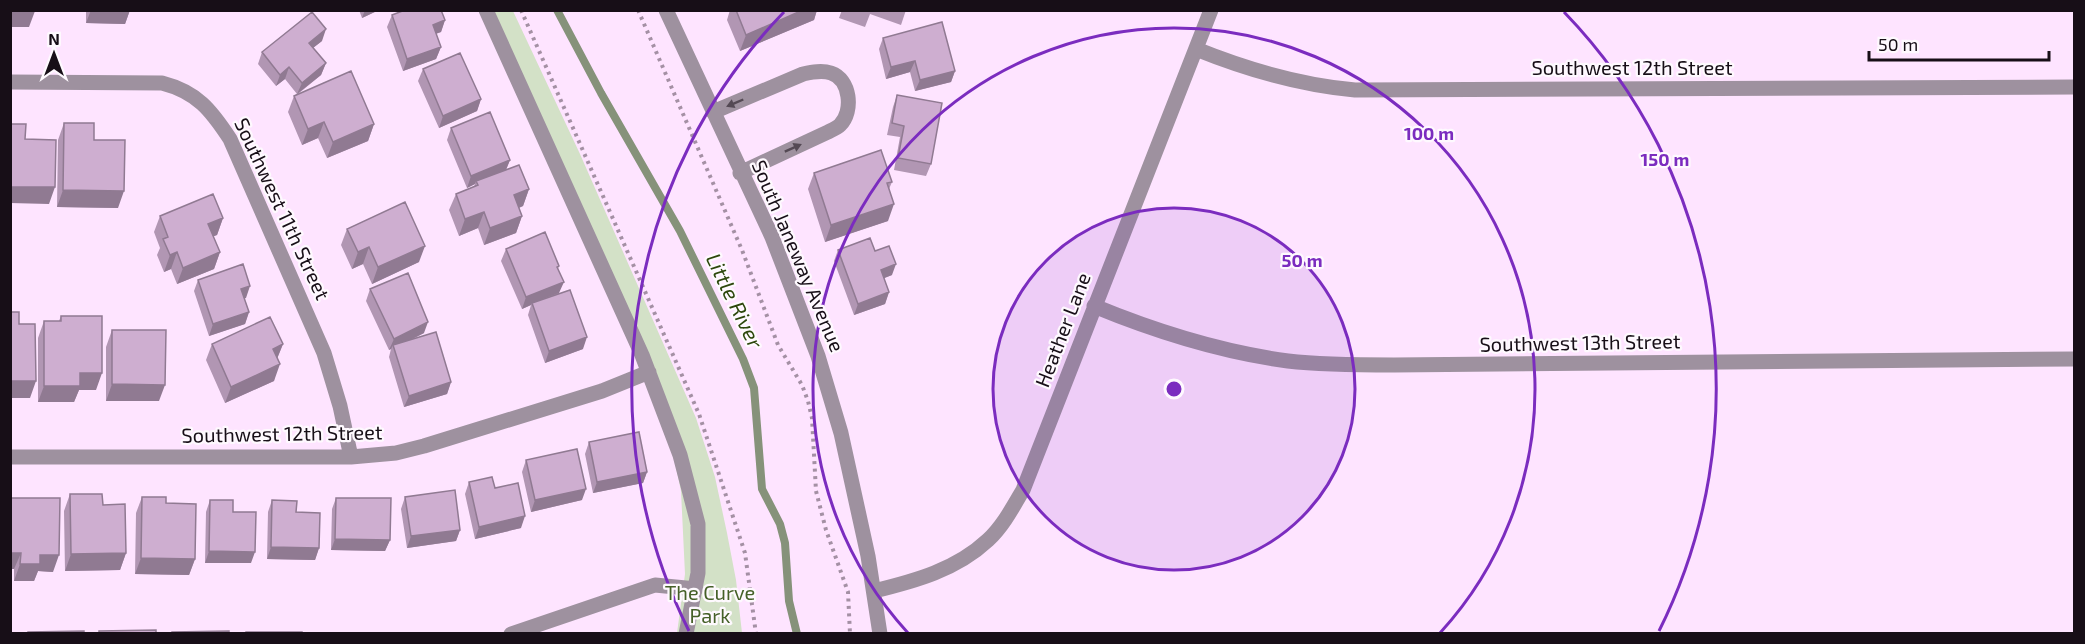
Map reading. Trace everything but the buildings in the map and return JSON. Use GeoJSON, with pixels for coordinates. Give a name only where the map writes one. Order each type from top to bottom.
{"type":"FeatureCollection","features":[{"type":"Feature","properties":{"kind":"street"},"geometry":{"type":"LineString","coordinates":[[486,10],[649,372],[680,455],[698,524],[698,573],[686,633]]}},
{"type":"Feature","properties":{"kind":"street","name":"South Janeway Avenue"},"geometry":{"type":"LineString","coordinates":[[666,10],[771,237],[818,356],[841,433],[868,556],[880,633]]}},
{"type":"Feature","properties":{"kind":"street","name":"Heather Lane"},"geometry":{"type":"LineString","coordinates":[[874,591],[939,573],[988,540],[1006,519],[1023,490],[1211,10]]}},
{"type":"Feature","properties":{"kind":"street","name":"Southwest 12th Street"},"geometry":{"type":"LineString","coordinates":[[1196,49],[1242,67],[1285,79],[1355,90],[2074,87]]}},
{"type":"Feature","properties":{"kind":"street"},"geometry":{"type":"LineString","coordinates":[[713,112],[803,74],[816,71],[830,72],[840,77],[846,89],[847,114],[841,124],[740,173]]}},
{"type":"Feature","properties":{"kind":"street","name":"Southwest 11th Street"},"geometry":{"type":"LineString","coordinates":[[10,82],[162,83],[180,87],[198,98],[216,117],[231,139],[324,353],[340,406],[351,457]]}},
{"type":"Feature","properties":{"kind":"street","name":"Southwest 13th Street"},"geometry":{"type":"LineString","coordinates":[[1094,306],[1185,340],[1290,361],[1333,364],[2074,359]]}},
{"type":"Feature","properties":{"kind":"street","name":"Southwest 12th Street"},"geometry":{"type":"LineString","coordinates":[[10,457],[351,457],[396,453],[602,391],[649,372]]}},
{"type":"Feature","properties":{"kind":"street"},"geometry":{"type":"LineString","coordinates":[[511,633],[655,585],[696,589]]}},
{"type":"Feature","properties":{"kind":"path"},"geometry":{"type":"LineString","coordinates":[[521,10],[699,414],[745,553],[754,633]]}},
{"type":"Feature","properties":{"kind":"path"},"geometry":{"type":"LineString","coordinates":[[638,10],[742,250],[778,345],[802,385],[808,401],[812,418],[816,491],[826,530],[848,592],[850,633]]}},
{"type":"Feature","properties":{"kind":"green space","name":"The Curve Park"},"geometry":{"type":"Polygon","coordinates":[[[480,11],[513,11],[580,154],[696,418],[715,477],[727,533],[736,580],[742,633],[677,633],[685,574],[681,491],[666,420],[480,11]]]}},
{"type":"Feature","properties":{"kind":"waterway","name":"Little River"},"geometry":{"type":"LineString","coordinates":[[557,10],[601,93],[680,231],[743,359],[754,388],[762,489],[780,524],[785,543],[789,601],[797,634]]}}]}
